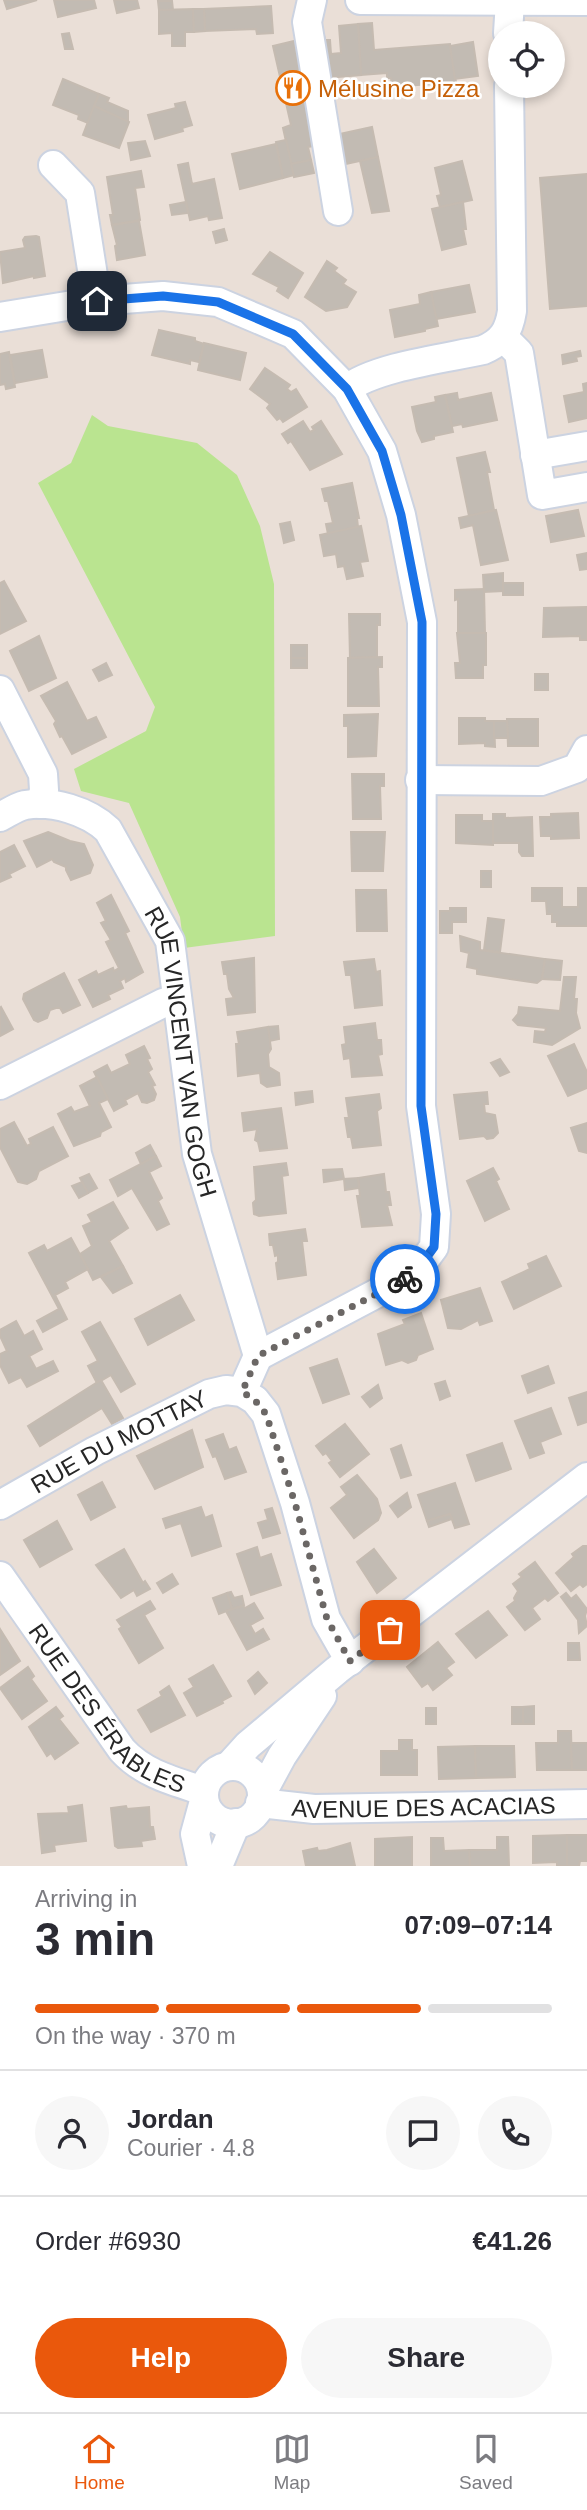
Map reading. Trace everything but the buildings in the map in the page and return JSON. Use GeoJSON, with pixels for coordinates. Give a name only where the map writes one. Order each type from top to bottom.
{"type":"FeatureCollection","features":[{"type":"Feature","properties":{"kind":"street"},"geometry":{"type":"LineString","coordinates":[[312,0],[307,22],[338,211]]}},
{"type":"Feature","properties":{"kind":"street"},"geometry":{"type":"LineString","coordinates":[[360,0],[587,1]]}},
{"type":"Feature","properties":{"kind":"street"},"geometry":{"type":"LineString","coordinates":[[502,1],[506,21]]}},
{"type":"Feature","properties":{"kind":"street"},"geometry":{"type":"LineString","coordinates":[[347,389],[357,380],[483,350],[494,346],[503,337],[512,311],[509,98]]}},
{"type":"Feature","properties":{"kind":"street"},"geometry":{"type":"LineString","coordinates":[[53,165],[80,193],[97,301]]}},
{"type":"Feature","properties":{"kind":"street"},"geometry":{"type":"LineString","coordinates":[[0,317],[97,301],[163,296],[218,302],[293,334],[347,389],[382,451],[401,515],[422,622],[421,1106],[436,1214],[434,1247],[415,1273],[258,1356],[242,1392],[254,1399],[266,1414],[295,1503],[327,1619],[350,1661]]}},
{"type":"Feature","properties":{"kind":"street"},"geometry":{"type":"LineString","coordinates":[[503,337],[519,354],[542,495],[587,486]]}},
{"type":"Feature","properties":{"kind":"street"},"geometry":{"type":"LineString","coordinates":[[535,455],[587,446]]}},
{"type":"Feature","properties":{"kind":"street"},"geometry":{"type":"LineString","coordinates":[[0,690],[43,774],[41,804]]}},
{"type":"Feature","properties":{"kind":"street"},"geometry":{"type":"LineString","coordinates":[[420,780],[541,781],[577,768],[587,750]]}},
{"type":"Feature","properties":{"kind":"street","name":"RUE VINCENT VAN GOGH"},"geometry":{"type":"LineString","coordinates":[[0,817],[22,806],[41,804],[97,819],[108,830],[170,941],[197,1154],[258,1356]]}},
{"type":"Feature","properties":{"kind":"street"},"geometry":{"type":"LineString","coordinates":[[0,1085],[163,1003],[177,999]]}},
{"type":"Feature","properties":{"kind":"street","name":"RUE DU MOTTAY"},"geometry":{"type":"LineString","coordinates":[[0,1505],[95,1451],[209,1394],[226,1390],[242,1392]]}},
{"type":"Feature","properties":{"kind":"street"},"geometry":{"type":"LineString","coordinates":[[202,1866],[195,1833],[212,1774],[229,1766],[248,1745],[337,1670],[587,1477]]}},
{"type":"Feature","properties":{"kind":"street","name":"RUE DES ÉRABLES"},"geometry":{"type":"LineString","coordinates":[[0,1576],[122,1750],[145,1770],[204,1796]]}},
{"type":"Feature","properties":{"kind":"street"},"geometry":{"type":"LineString","coordinates":[[204,1796],[207,1809],[219,1821],[236,1824],[251,1817],[303,1721],[350,1661]]}},
{"type":"Feature","properties":{"kind":"street"},"geometry":{"type":"LineString","coordinates":[[229,1766],[238,1766],[255,1776],[261,1798]]}},
{"type":"Feature","properties":{"kind":"street","name":"AVENUE DES ACACIAS"},"geometry":{"type":"LineString","coordinates":[[261,1798],[314,1809],[587,1804]]}},
{"type":"Feature","properties":{"kind":"street"},"geometry":{"type":"LineString","coordinates":[[218,1866],[236,1824]]}},
{"type":"Feature","properties":{"kind":"green space"},"geometry":{"type":"Polygon","coordinates":[[[92,415],[108,426],[197,443],[237,475],[260,526],[274,584],[275,936],[184,948],[180,917],[129,803],[81,791],[74,769],[146,731],[155,707],[38,483],[71,463],[92,415]]]}},
{"type":"Feature","properties":{"kind":"way so far"},"geometry":{"type":"LineString","coordinates":[[390,1630],[350,1661],[341,1648],[327,1619],[295,1503],[266,1414],[254,1399],[242,1392],[258,1356],[405,1279]]}},
{"type":"Feature","properties":{"kind":"place","name":"Mélusine Pizza"},"geometry":{"type":"Point","coordinates":[293,88]}},
{"type":"Feature","properties":{"kind":"route"},"geometry":{"type":"LineString","coordinates":[[97,301],[163,296],[218,302],[293,334],[347,389],[382,451],[401,515],[422,622],[421,1106],[436,1214],[434,1247],[415,1273],[405,1279]]}}]}
